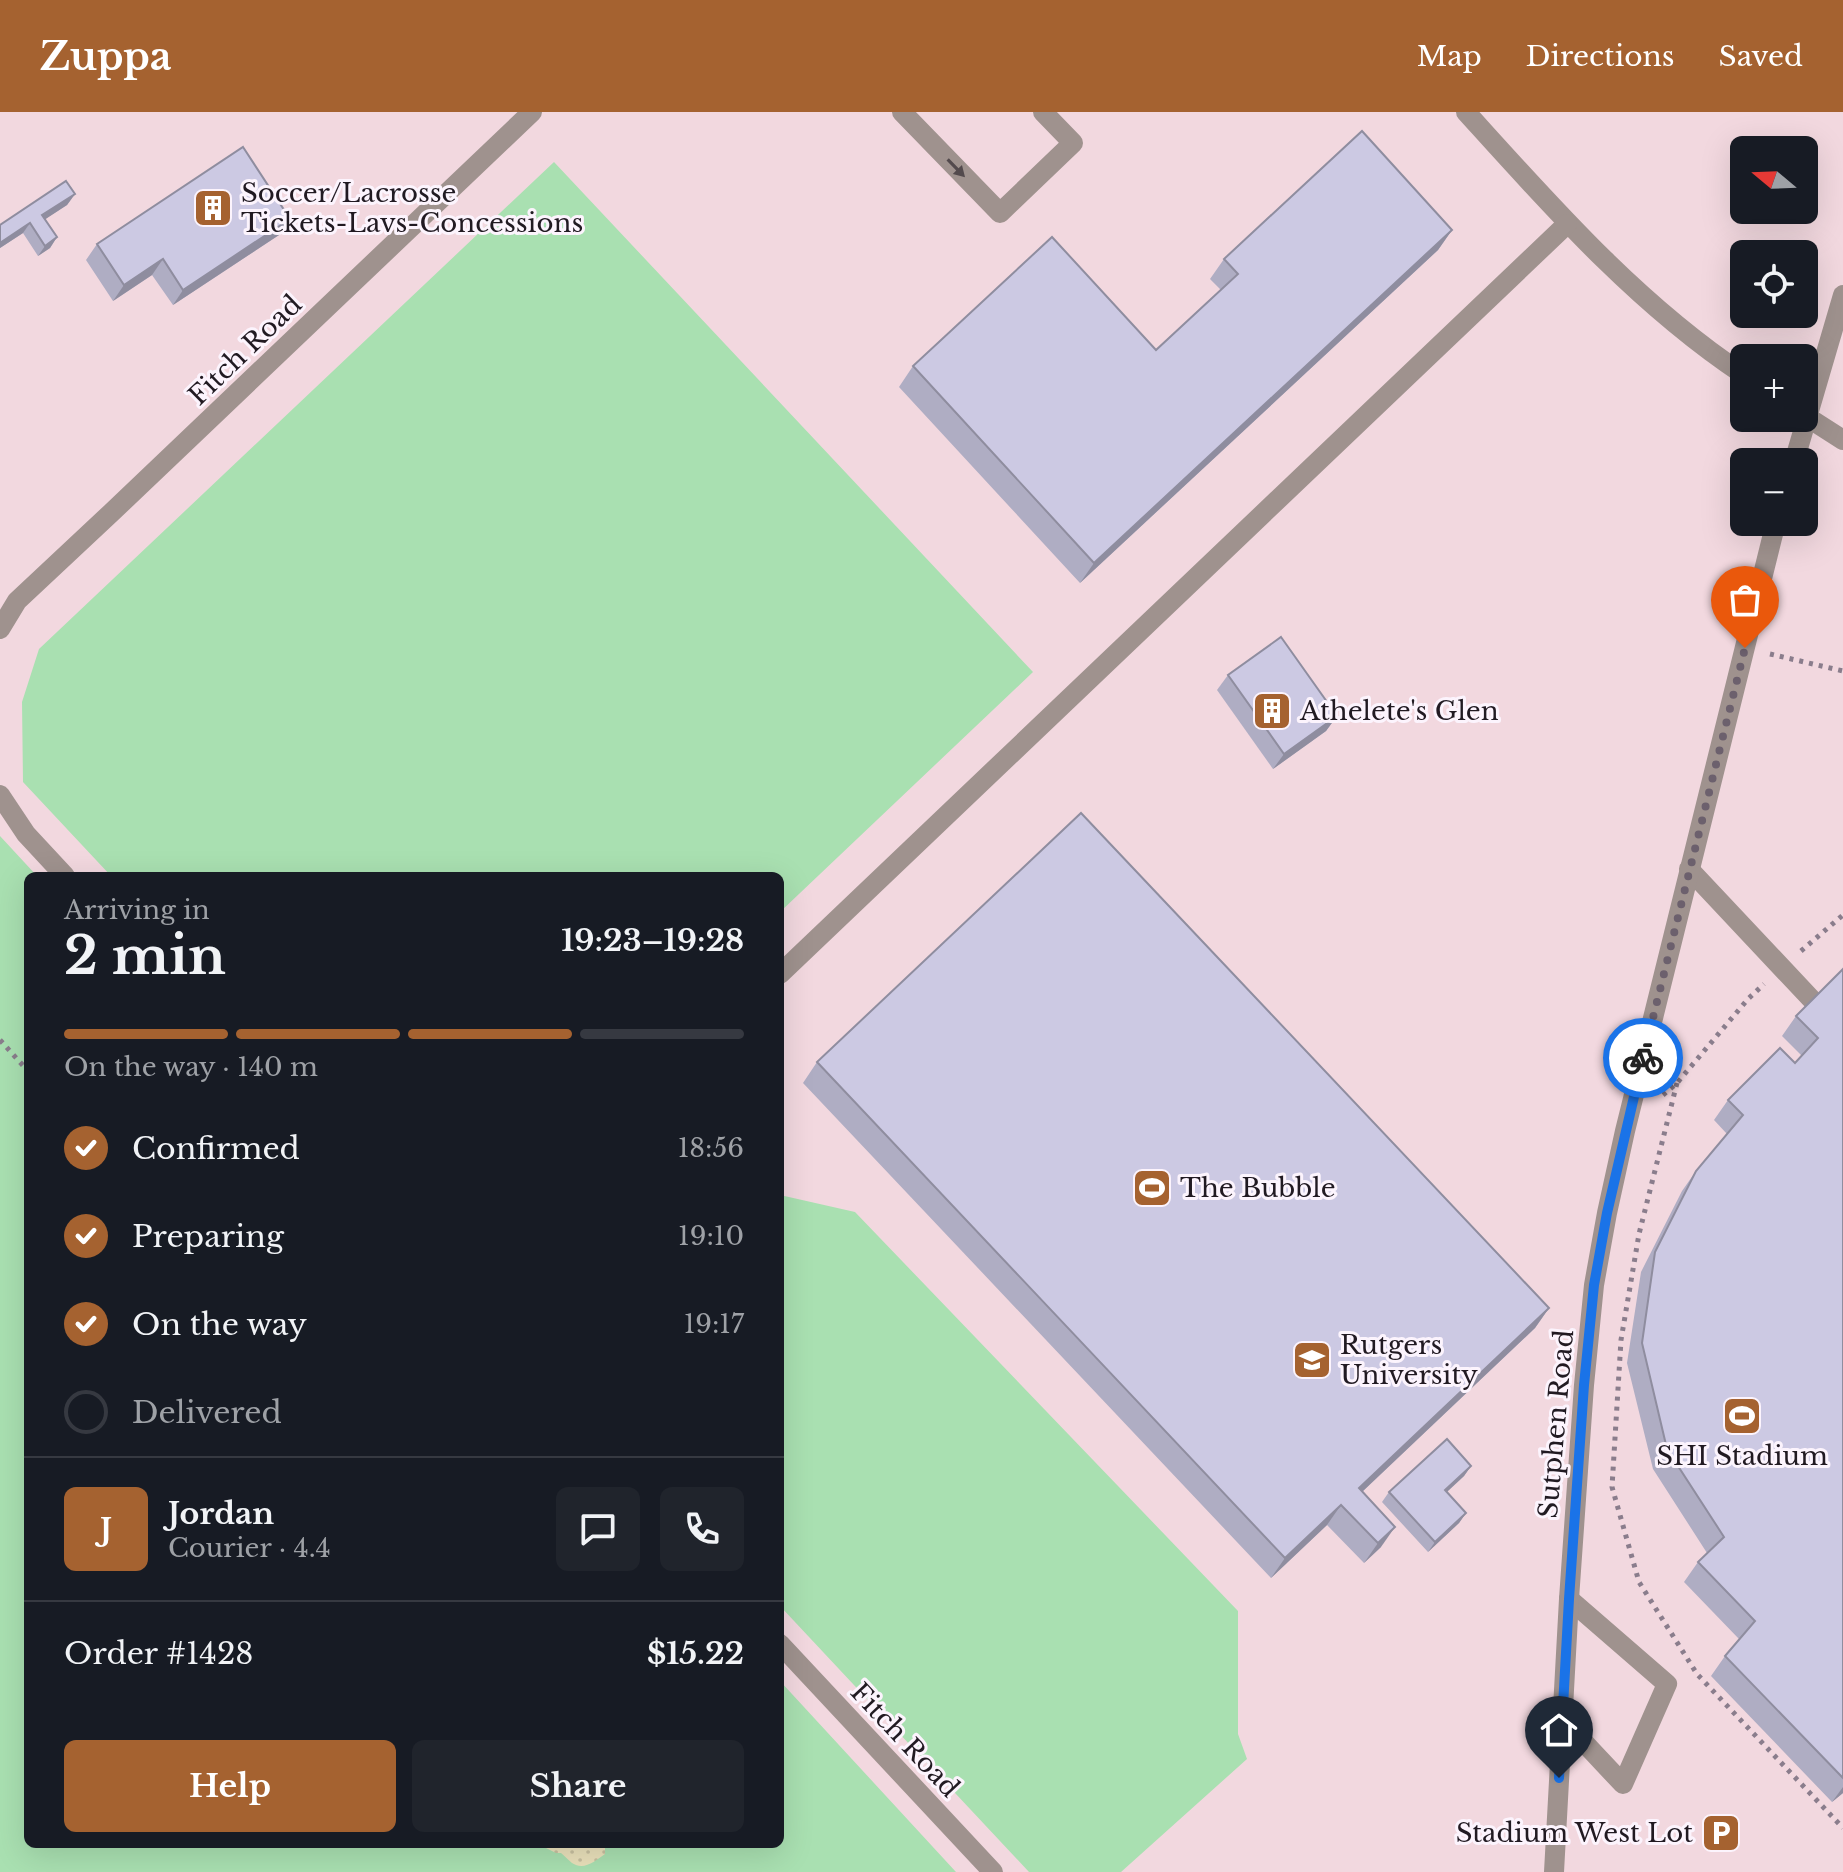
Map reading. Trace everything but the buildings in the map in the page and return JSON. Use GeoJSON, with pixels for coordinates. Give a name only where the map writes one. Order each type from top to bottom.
{"type":"FeatureCollection","features":[{"type":"Feature","properties":{"kind":"street"},"geometry":{"type":"LineString","coordinates":[[902,112],[1000,213],[1073,143],[1043,112]]}},
{"type":"Feature","properties":{"kind":"street"},"geometry":{"type":"LineString","coordinates":[[1466,112],[1567,224],[1637,290],[1730,366]]}},
{"type":"Feature","properties":{"kind":"street","name":"Fitch Road"},"geometry":{"type":"LineString","coordinates":[[1,625],[17,601],[523,115]]}},
{"type":"Feature","properties":{"kind":"street"},"geometry":{"type":"LineString","coordinates":[[784,970],[1567,224]]}},
{"type":"Feature","properties":{"kind":"street"},"geometry":{"type":"LineString","coordinates":[[1818,377],[1843,295]]}},
{"type":"Feature","properties":{"kind":"street"},"geometry":{"type":"LineString","coordinates":[[1818,424],[1843,440]]}},
{"type":"Feature","properties":{"kind":"street","name":"Sutphen Road"},"geometry":{"type":"LineString","coordinates":[[1554,1872],[1569,1599],[1594,1285],[1625,1131],[1773,536]]}},
{"type":"Feature","properties":{"kind":"street"},"geometry":{"type":"LineString","coordinates":[[0,795],[26,834],[61,872]]}},
{"type":"Feature","properties":{"kind":"street"},"geometry":{"type":"LineString","coordinates":[[1689,869],[1815,1003]]}},
{"type":"Feature","properties":{"kind":"street"},"geometry":{"type":"LineString","coordinates":[[1562,1719],[1623,1784],[1667,1684],[1569,1599]]}},
{"type":"Feature","properties":{"kind":"street","name":"Fitch Road"},"geometry":{"type":"LineString","coordinates":[[784,1648],[993,1872]]}},
{"type":"Feature","properties":{"kind":"path"},"geometry":{"type":"LineString","coordinates":[[1745,648],[1843,671]]}},
{"type":"Feature","properties":{"kind":"path"},"geometry":{"type":"LineString","coordinates":[[1625,1131],[1677,1083],[1748,999],[1843,915]]}},
{"type":"Feature","properties":{"kind":"path"},"geometry":{"type":"LineString","coordinates":[[0,1040],[24,1067]]}},
{"type":"Feature","properties":{"kind":"path"},"geometry":{"type":"LineString","coordinates":[[1677,1083],[1639,1234],[1621,1340],[1612,1487],[1639,1582],[1697,1674],[1843,1828]]}},
{"type":"Feature","properties":{"kind":"shaded area","name":"Rutgers University"},"geometry":{"type":"Polygon","coordinates":[[[0,112],[1843,112],[1843,1872],[0,1872],[0,112]]]}},
{"type":"Feature","properties":{"kind":"green space"},"geometry":{"type":"Polygon","coordinates":[[[554,162],[1033,672],[784,908],[784,872],[107,872],[23,782],[22,702],[39,649],[554,162]]]}},
{"type":"Feature","properties":{"kind":"green space"},"geometry":{"type":"Polygon","coordinates":[[[0,836],[33,872],[24,872],[24,1848],[784,1848],[784,1685],[956,1872],[0,1872],[0,836]]]}},
{"type":"Feature","properties":{"kind":"green space"},"geometry":{"type":"Polygon","coordinates":[[[784,1196],[855,1212],[1238,1611],[1238,1734],[1247,1759],[1121,1872],[1029,1872],[784,1610],[784,1196]]]}},
{"type":"Feature","properties":{"kind":"sand"},"geometry":{"type":"Polygon","coordinates":[[[546,1848],[605,1848],[605,1854],[581,1866],[546,1848]]]}},
{"type":"Feature","properties":{"kind":"way so far"},"geometry":{"type":"LineString","coordinates":[[1643,1058],[1745,648]]}},
{"type":"Feature","properties":{"kind":"place","name":"Soccer/Lacrosse Tickets-Lavs-Concessions"},"geometry":{"type":"Point","coordinates":[213,208]}},
{"type":"Feature","properties":{"kind":"place","name":"Athelete's Glen"},"geometry":{"type":"Point","coordinates":[1272,711]}},
{"type":"Feature","properties":{"kind":"place","name":"The Bubble"},"geometry":{"type":"Point","coordinates":[1152,1188]}},
{"type":"Feature","properties":{"kind":"place","name":"Rutgers University"},"geometry":{"type":"Point","coordinates":[1312,1360]}},
{"type":"Feature","properties":{"kind":"place","name":"SHI Stadium"},"geometry":{"type":"Point","coordinates":[1742,1416]}},
{"type":"Feature","properties":{"kind":"place","name":"Stadium West Lot"},"geometry":{"type":"Point","coordinates":[1721,1833]}},
{"type":"Feature","properties":{"kind":"route"},"geometry":{"type":"LineString","coordinates":[[1559,1778],[1584,1385],[1594,1285],[1607,1213],[1643,1058]]}}]}
